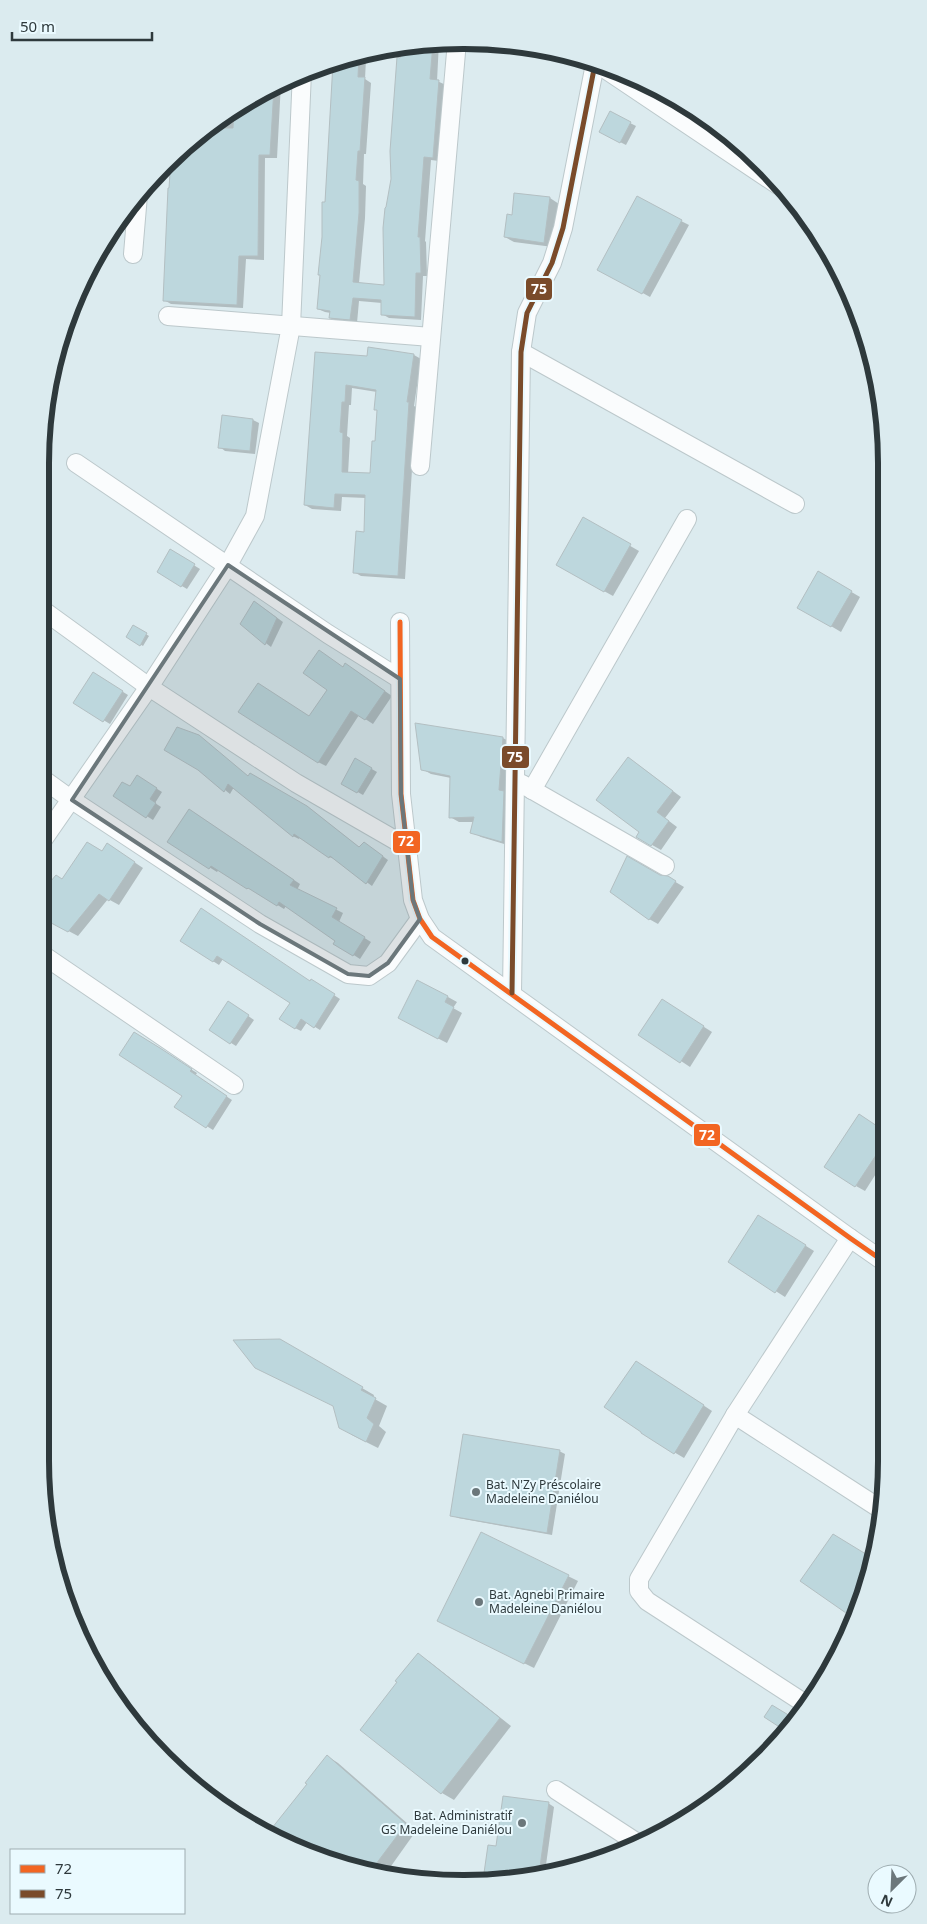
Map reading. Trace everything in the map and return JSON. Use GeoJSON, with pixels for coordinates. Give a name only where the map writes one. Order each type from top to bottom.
{"type":"FeatureCollection","features":[{"type":"Feature","properties":{"kind":"street"},"geometry":{"type":"LineString","coordinates":[[420,466],[456,49]]}},
{"type":"Feature","properties":{"kind":"street"},"geometry":{"type":"LineString","coordinates":[[512,993],[521,352],[527,313],[552,263],[563,228],[594,70]]}},
{"type":"Feature","properties":{"kind":"street"},"geometry":{"type":"LineString","coordinates":[[49,832],[149,687],[228,565],[255,516],[291,326],[302,82]]}},
{"type":"Feature","properties":{"kind":"street"},"geometry":{"type":"LineString","coordinates":[[627,82],[726,143]]}},
{"type":"Feature","properties":{"kind":"street"},"geometry":{"type":"LineString","coordinates":[[133,254],[137,208]]}},
{"type":"Feature","properties":{"kind":"street"},"geometry":{"type":"LineString","coordinates":[[168,316],[431,337]]}},
{"type":"Feature","properties":{"kind":"street"},"geometry":{"type":"LineString","coordinates":[[521,352],[796,504]]}},
{"type":"Feature","properties":{"kind":"street"},"geometry":{"type":"LineString","coordinates":[[76,463],[328,634],[400,679]]}},
{"type":"Feature","properties":{"kind":"street"},"geometry":{"type":"LineString","coordinates":[[532,790],[687,520]]}},
{"type":"Feature","properties":{"kind":"street"},"geometry":{"type":"LineString","coordinates":[[49,615],[149,687],[296,783],[407,847]]}},
{"type":"Feature","properties":{"kind":"street"},"geometry":{"type":"LineString","coordinates":[[400,622],[401,794],[413,900],[420,919],[432,937],[878,1257]]}},
{"type":"Feature","properties":{"kind":"street"},"geometry":{"type":"LineString","coordinates":[[515,780],[665,866]]}},
{"type":"Feature","properties":{"kind":"street"},"geometry":{"type":"LineString","coordinates":[[49,783],[260,924],[348,974],[369,976],[388,963],[420,919]]}},
{"type":"Feature","properties":{"kind":"street"},"geometry":{"type":"LineString","coordinates":[[49,959],[234,1085]]}},
{"type":"Feature","properties":{"kind":"street"},"geometry":{"type":"LineString","coordinates":[[801,1701],[647,1601],[639,1591],[639,1579],[735,1415],[850,1238]]}},
{"type":"Feature","properties":{"kind":"street"},"geometry":{"type":"LineString","coordinates":[[735,1415],[876,1506]]}},
{"type":"Feature","properties":{"kind":"street"},"geometry":{"type":"LineString","coordinates":[[556,1790],[632,1839]]}},
{"type":"Feature","properties":{"kind":"highlighted area"},"geometry":{"type":"Polygon","coordinates":[[[228,565],[400,679],[401,794],[413,900],[420,919],[388,963],[369,976],[348,974],[260,924],[72,800],[228,565]]]}},
{"type":"Feature","properties":{"kind":"building"},"geometry":{"type":"Polygon","coordinates":[[[432,50],[430,79],[439,80],[433,158],[424,157],[418,237],[420,237],[421,273],[416,273],[415,317],[381,315],[381,300],[353,298],[350,320],[329,318],[330,311],[317,309],[322,237],[322,202],[325,202],[333,70],[359,62],[358,77],[365,77],[356,180],[359,181],[359,213],[353,282],[384,285],[383,228],[391,179],[390,151],[397,57],[400,58],[400,54],[432,50]]]}},
{"type":"Feature","properties":{"kind":"building"},"geometry":{"type":"Polygon","coordinates":[[[274,95],[270,155],[259,155],[258,256],[239,256],[237,305],[163,301],[170,170],[220,128],[233,128],[233,119],[274,95]]]}},
{"type":"Feature","properties":{"kind":"building"},"geometry":{"type":"Polygon","coordinates":[[[610,111],[631,122],[620,143],[599,132],[610,111]]]}},
{"type":"Feature","properties":{"kind":"building"},"geometry":{"type":"Polygon","coordinates":[[[514,193],[550,197],[544,243],[504,237],[507,214],[512,215],[514,193]]]}},
{"type":"Feature","properties":{"kind":"building"},"geometry":{"type":"Polygon","coordinates":[[[637,196],[682,220],[642,294],[597,270],[637,196]]]}},
{"type":"Feature","properties":{"kind":"building"},"geometry":{"type":"Polygon","coordinates":[[[368,347],[414,354],[407,402],[409,402],[398,576],[353,573],[356,531],[364,532],[365,495],[335,494],[334,508],[304,505],[315,352],[367,356],[368,347]],[[346,385],[345,402],[342,402],[340,432],[343,433],[342,472],[370,473],[372,441],[375,441],[377,410],[374,410],[376,390],[346,385]]]}},
{"type":"Feature","properties":{"kind":"building"},"geometry":{"type":"Polygon","coordinates":[[[222,415],[253,419],[250,451],[218,448],[222,415]]]}},
{"type":"Feature","properties":{"kind":"building"},"geometry":{"type":"Polygon","coordinates":[[[583,517],[631,544],[604,592],[556,565],[583,517]]]}},
{"type":"Feature","properties":{"kind":"building"},"geometry":{"type":"Polygon","coordinates":[[[170,549],[195,564],[181,587],[157,572],[170,549]]]}},
{"type":"Feature","properties":{"kind":"building"},"geometry":{"type":"Polygon","coordinates":[[[818,571],[852,591],[831,627],[797,608],[818,571]]]}},
{"type":"Feature","properties":{"kind":"building"},"geometry":{"type":"Polygon","coordinates":[[[254,601],[277,618],[265,645],[240,624],[254,601]]]}},
{"type":"Feature","properties":{"kind":"building"},"geometry":{"type":"Polygon","coordinates":[[[133,625],[147,633],[140,646],[126,637],[133,625]]]}},
{"type":"Feature","properties":{"kind":"building"},"geometry":{"type":"Polygon","coordinates":[[[319,650],[343,667],[345,663],[385,691],[365,720],[351,711],[318,763],[238,712],[258,683],[309,716],[327,690],[303,673],[319,650]]]}},
{"type":"Feature","properties":{"kind":"building"},"geometry":{"type":"Polygon","coordinates":[[[93,672],[123,691],[103,722],[73,703],[93,672]]]}},
{"type":"Feature","properties":{"kind":"building"},"geometry":{"type":"Polygon","coordinates":[[[415,723],[503,737],[499,790],[504,791],[502,842],[470,833],[474,817],[449,818],[450,776],[421,770],[415,723]]]}},
{"type":"Feature","properties":{"kind":"building"},"geometry":{"type":"Polygon","coordinates":[[[177,727],[199,735],[248,776],[250,773],[307,806],[359,847],[364,842],[383,856],[366,884],[330,856],[329,858],[294,834],[293,837],[228,784],[224,792],[198,770],[164,750],[177,727]]]}},
{"type":"Feature","properties":{"kind":"building"},"geometry":{"type":"Polygon","coordinates":[[[628,757],[673,791],[657,812],[669,821],[651,846],[636,837],[639,832],[596,800],[628,757]]]}},
{"type":"Feature","properties":{"kind":"building"},"geometry":{"type":"Polygon","coordinates":[[[355,758],[372,768],[357,793],[341,784],[355,758]]]}},
{"type":"Feature","properties":{"kind":"building"},"geometry":{"type":"Polygon","coordinates":[[[137,775],[157,788],[150,799],[156,803],[146,818],[113,796],[122,782],[130,786],[137,775]]]}},
{"type":"Feature","properties":{"kind":"building"},"geometry":{"type":"Polygon","coordinates":[[[189,809],[294,880],[290,885],[337,908],[332,917],[365,937],[353,956],[333,944],[335,941],[279,902],[277,906],[211,866],[209,869],[167,842],[189,809]]]}},
{"type":"Feature","properties":{"kind":"building"},"geometry":{"type":"Polygon","coordinates":[[[87,842],[102,851],[107,843],[135,862],[109,901],[99,894],[68,932],[49,922],[49,883],[56,875],[62,879],[87,842]]]}},
{"type":"Feature","properties":{"kind":"building"},"geometry":{"type":"Polygon","coordinates":[[[627,856],[660,875],[668,876],[676,881],[649,920],[610,892],[627,856]]]}},
{"type":"Feature","properties":{"kind":"building"},"geometry":{"type":"Polygon","coordinates":[[[201,908],[310,981],[311,979],[335,994],[314,1028],[301,1019],[295,1029],[279,1019],[290,1003],[217,956],[213,962],[180,941],[201,908]]]}},
{"type":"Feature","properties":{"kind":"building"},"geometry":{"type":"Polygon","coordinates":[[[417,980],[448,996],[445,1002],[454,1007],[438,1039],[398,1018],[417,980]]]}},
{"type":"Feature","properties":{"kind":"building"},"geometry":{"type":"Polygon","coordinates":[[[662,999],[704,1026],[680,1063],[638,1035],[662,999]]]}},
{"type":"Feature","properties":{"kind":"building"},"geometry":{"type":"Polygon","coordinates":[[[228,1001],[249,1015],[230,1044],[209,1030],[228,1001]]]}},
{"type":"Feature","properties":{"kind":"building"},"geometry":{"type":"Polygon","coordinates":[[[134,1032],[192,1069],[190,1071],[227,1096],[206,1128],[174,1107],[182,1096],[119,1055],[134,1032]]]}},
{"type":"Feature","properties":{"kind":"building"},"geometry":{"type":"Polygon","coordinates":[[[859,1114],[878,1127],[878,1152],[855,1187],[824,1167],[859,1114]]]}},
{"type":"Feature","properties":{"kind":"building"},"geometry":{"type":"Polygon","coordinates":[[[758,1215],[806,1245],[775,1293],[728,1262],[758,1215]]]}},
{"type":"Feature","properties":{"kind":"building"},"geometry":{"type":"Polygon","coordinates":[[[280,1339],[363,1387],[361,1390],[376,1398],[367,1418],[374,1424],[366,1442],[339,1428],[333,1406],[255,1368],[233,1340],[280,1339]]]}},
{"type":"Feature","properties":{"kind":"building"},"geometry":{"type":"Polygon","coordinates":[[[636,1361],[704,1405],[674,1454],[604,1407],[636,1361]]]}},
{"type":"Feature","properties":{"kind":"building","name":"Bat. N'Zy Préscolaire Madeleine Daniélou"},"geometry":{"type":"Polygon","coordinates":[[[463,1434],[560,1450],[547,1533],[450,1516],[463,1434]]]}},
{"type":"Feature","properties":{"kind":"building","name":"Bat. Agnebi Primaire Madeleine Daniélou"},"geometry":{"type":"Polygon","coordinates":[[[481,1532],[569,1575],[524,1664],[437,1621],[481,1532]]]}},
{"type":"Feature","properties":{"kind":"building"},"geometry":{"type":"Polygon","coordinates":[[[833,1534],[867,1555],[849,1615],[800,1581],[833,1534]]]}},
{"type":"Feature","properties":{"kind":"building"},"geometry":{"type":"Polygon","coordinates":[[[418,1653],[500,1718],[441,1794],[360,1730],[397,1682],[395,1681],[418,1653]]]}},
{"type":"Feature","properties":{"kind":"building"},"geometry":{"type":"Polygon","coordinates":[[[772,1705],[790,1716],[780,1728],[764,1717],[772,1705]]]}},
{"type":"Feature","properties":{"kind":"building"},"geometry":{"type":"Polygon","coordinates":[[[327,1755],[406,1824],[375,1865],[305,1844],[272,1828],[307,1784],[305,1783],[327,1755]]]}},
{"type":"Feature","properties":{"kind":"building","name":"Bat. Administratif GS Madeleine Daniélou"},"geometry":{"type":"Polygon","coordinates":[[[503,1796],[549,1802],[540,1868],[518,1872],[484,1873],[488,1845],[496,1846],[503,1796]]]}},
{"type":"Feature","properties":{"kind":"transit line","name":"75"},"geometry":{"type":"LineString","coordinates":[[512,993],[521,352],[527,313],[552,263],[563,228],[594,70]]}},
{"type":"Feature","properties":{"kind":"transit line","name":"72"},"geometry":{"type":"LineString","coordinates":[[400,622],[401,794],[413,900],[420,919],[432,937],[878,1257]]}},
{"type":"Feature","properties":{"kind":"place","name":"Bat. N'Zy Préscolaire Madeleine Daniélou"},"geometry":{"type":"Point","coordinates":[476,1492]}},
{"type":"Feature","properties":{"kind":"place","name":"Bat. Agnebi Primaire Madeleine Daniélou"},"geometry":{"type":"Point","coordinates":[479,1602]}},
{"type":"Feature","properties":{"kind":"place","name":"Bat. Administratif GS Madeleine Daniélou"},"geometry":{"type":"Point","coordinates":[522,1823]}}]}
